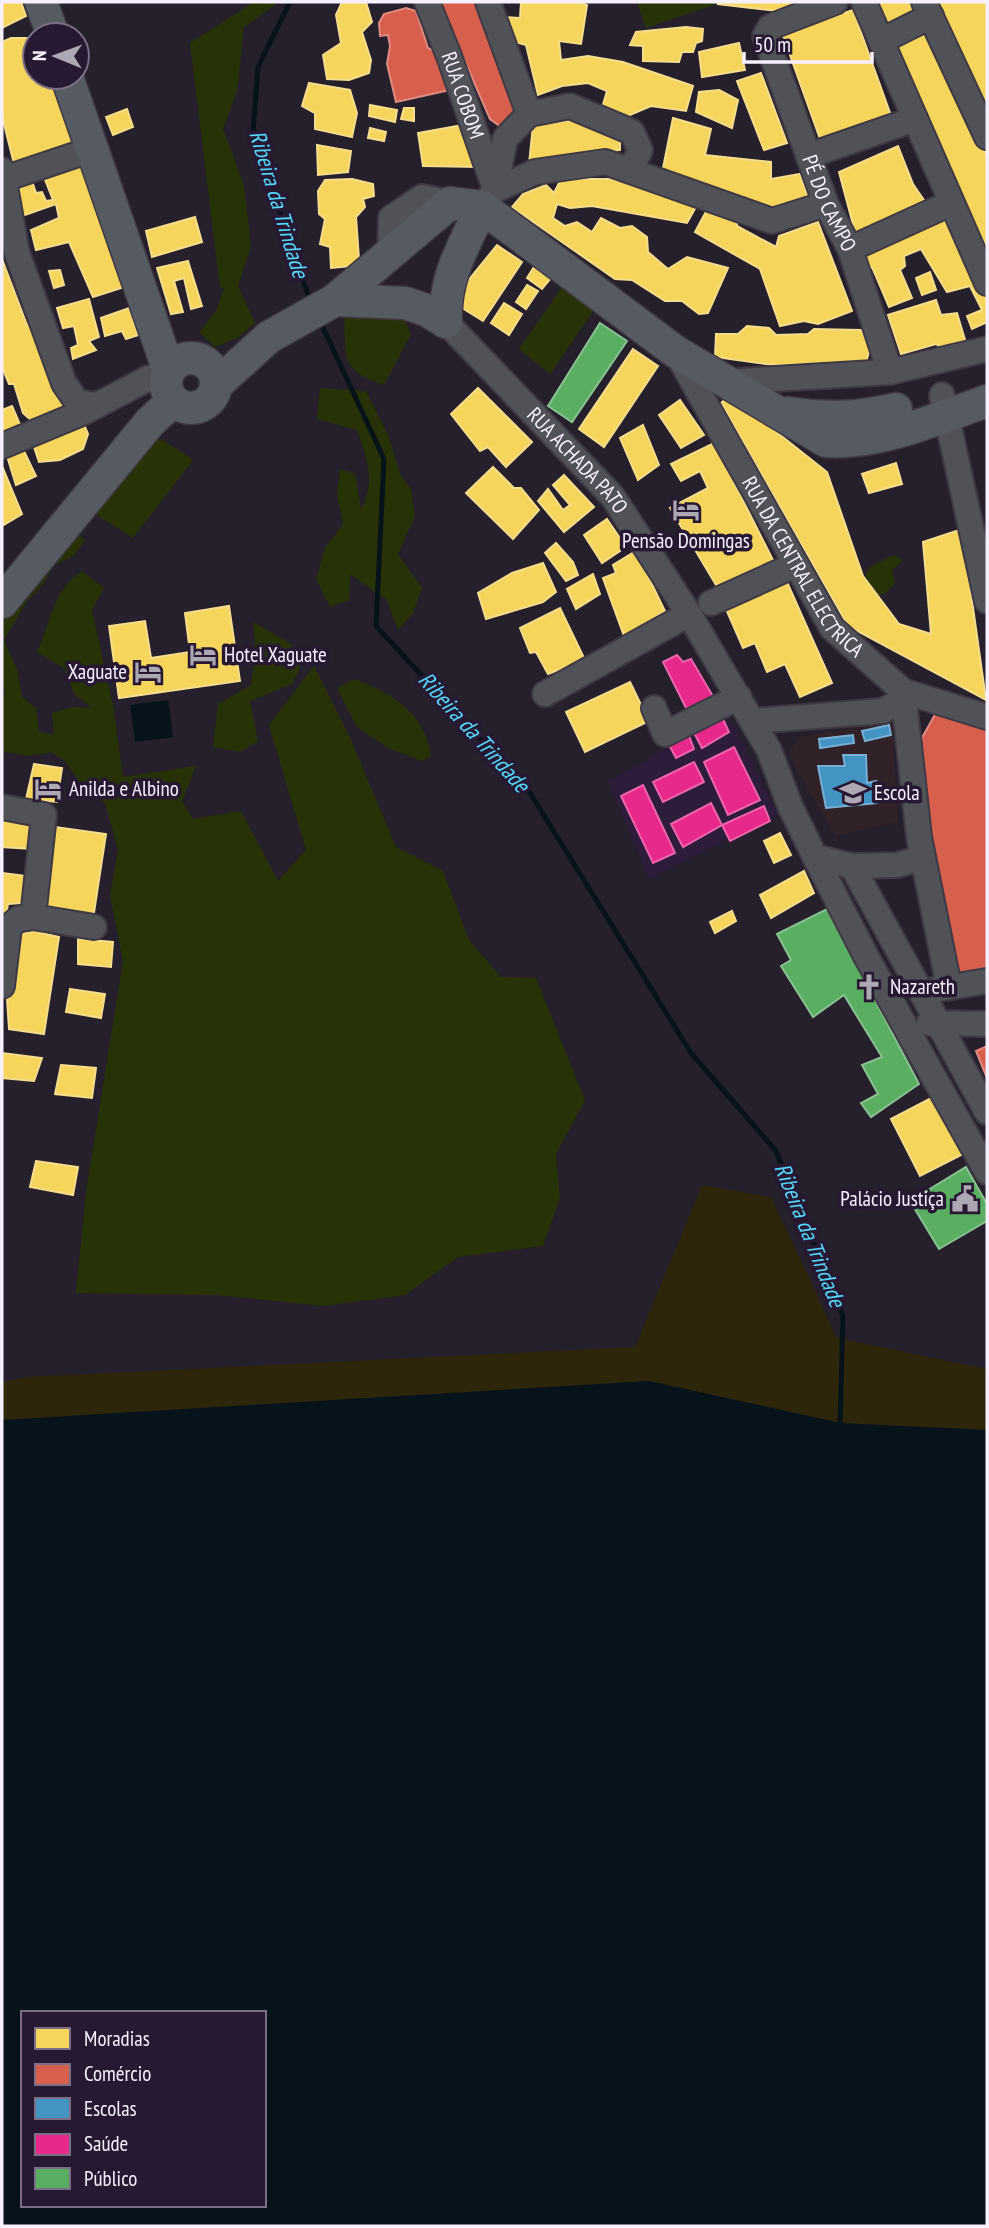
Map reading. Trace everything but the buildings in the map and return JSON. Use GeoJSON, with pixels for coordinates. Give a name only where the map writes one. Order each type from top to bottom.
{"type":"FeatureCollection","features":[{"type":"Feature","properties":{"kind":"main road"},"geometry":{"type":"LineString","coordinates":[[41,2],[48,21]]}},
{"type":"Feature","properties":{"kind":"main road"},"geometry":{"type":"LineString","coordinates":[[72,91],[169,384],[184,407],[198,407],[210,400],[211,374]]}},
{"type":"Feature","properties":{"kind":"main road"},"geometry":{"type":"LineString","coordinates":[[335,300],[393,301],[436,316],[444,300],[448,280],[489,198]]}},
{"type":"Feature","properties":{"kind":"main road"},"geometry":{"type":"LineString","coordinates":[[211,374],[335,300],[450,203],[489,198],[676,352],[810,434],[826,441],[845,443],[945,405],[987,381]]}},
{"type":"Feature","properties":{"kind":"main road"},"geometry":{"type":"LineString","coordinates":[[2,602],[150,422],[181,360],[189,358],[211,374]]}},
{"type":"Feature","properties":{"kind":"main road"},"geometry":{"type":"LineString","coordinates":[[945,405],[987,401]]}},
{"type":"Feature","properties":{"kind":"street","name":"RUA COBOM"},"geometry":{"type":"LineString","coordinates":[[427,2],[449,56],[489,198]]}},
{"type":"Feature","properties":{"kind":"street"},"geometry":{"type":"LineString","coordinates":[[488,2],[529,114]]}},
{"type":"Feature","properties":{"kind":"street","name":"PÉ DO CAMPO"},"geometry":{"type":"LineString","coordinates":[[835,2],[770,27],[765,36],[826,204],[850,249],[890,372]]}},
{"type":"Feature","properties":{"kind":"street"},"geometry":{"type":"LineString","coordinates":[[864,2],[987,283]]}},
{"type":"Feature","properties":{"kind":"street"},"geometry":{"type":"LineString","coordinates":[[881,41],[928,9],[987,137]]}},
{"type":"Feature","properties":{"kind":"street"},"geometry":{"type":"LineString","coordinates":[[489,198],[505,139],[529,114],[570,106],[632,132],[640,150],[631,170]]}},
{"type":"Feature","properties":{"kind":"street"},"geometry":{"type":"LineString","coordinates":[[808,156],[915,119]]}},
{"type":"Feature","properties":{"kind":"street"},"geometry":{"type":"LineString","coordinates":[[93,149],[3,175],[17,253],[64,383],[77,402],[97,405]]}},
{"type":"Feature","properties":{"kind":"street"},"geometry":{"type":"LineString","coordinates":[[489,198],[534,172],[605,162],[772,220],[826,204]]}},
{"type":"Feature","properties":{"kind":"street"},"geometry":{"type":"LineString","coordinates":[[850,249],[951,203]]}},
{"type":"Feature","properties":{"kind":"street","name":"RUA ACHADA PATO"},"geometry":{"type":"LineString","coordinates":[[436,316],[613,497],[689,614],[769,750],[790,806],[815,857],[987,1172]]}},
{"type":"Feature","properties":{"kind":"street"},"geometry":{"type":"LineString","coordinates":[[723,382],[890,372],[987,349]]}},
{"type":"Feature","properties":{"kind":"street","name":"RUA DA CENTRAL ELECTRICA"},"geometry":{"type":"LineString","coordinates":[[676,352],[832,628],[903,691],[987,718]]}},
{"type":"Feature","properties":{"kind":"street"},"geometry":{"type":"LineString","coordinates":[[2,446],[149,379],[169,384]]}},
{"type":"Feature","properties":{"kind":"street"},"geometry":{"type":"LineString","coordinates":[[945,405],[987,601]]}},
{"type":"Feature","properties":{"kind":"street"},"geometry":{"type":"LineString","coordinates":[[711,603],[795,565]]}},
{"type":"Feature","properties":{"kind":"street"},"geometry":{"type":"LineString","coordinates":[[545,694],[689,614]]}},
{"type":"Feature","properties":{"kind":"street"},"geometry":{"type":"LineString","coordinates":[[754,722],[883,710],[899,702],[903,691]]}},
{"type":"Feature","properties":{"kind":"street"},"geometry":{"type":"LineString","coordinates":[[903,691],[922,858],[949,987]]}},
{"type":"Feature","properties":{"kind":"street"},"geometry":{"type":"LineString","coordinates":[[654,708],[665,734],[739,697]]}},
{"type":"Feature","properties":{"kind":"street"},"geometry":{"type":"LineString","coordinates":[[2,807],[44,815],[33,917]]}},
{"type":"Feature","properties":{"kind":"street"},"geometry":{"type":"LineString","coordinates":[[815,857],[852,866],[897,865],[922,858]]}},
{"type":"Feature","properties":{"kind":"street"},"geometry":{"type":"LineString","coordinates":[[852,866],[987,1112]]}},
{"type":"Feature","properties":{"kind":"street"},"geometry":{"type":"LineString","coordinates":[[2,986],[9,927],[18,919],[33,917],[94,927]]}},
{"type":"Feature","properties":{"kind":"street"},"geometry":{"type":"LineString","coordinates":[[923,992],[987,981]]}},
{"type":"Feature","properties":{"kind":"street"},"geometry":{"type":"LineString","coordinates":[[904,1021],[987,1024]]}},
{"type":"Feature","properties":{"kind":"shaded area"},"geometry":{"type":"Polygon","coordinates":[[[168,700],[173,737],[135,742],[130,705],[168,700]]]}},
{"type":"Feature","properties":{"kind":"shaded area"},"geometry":{"type":"Polygon","coordinates":[[[728,714],[778,814],[649,879],[608,781],[728,714]]]}},
{"type":"Feature","properties":{"kind":"shaded area","name":"Escola"},"geometry":{"type":"Polygon","coordinates":[[[892,720],[898,822],[836,836],[793,764],[790,753],[794,744],[801,737],[892,720]]]}},
{"type":"Feature","properties":{"kind":"shaded area"},"geometry":{"type":"Polygon","coordinates":[[[649,1381],[840,1423],[987,1430],[987,2226],[2,2226],[2,1420],[649,1381]]]}},
{"type":"Feature","properties":{"kind":"green space"},"geometry":{"type":"Polygon","coordinates":[[[254,2],[275,2],[275,5],[244,27],[237,91],[223,129],[244,185],[251,246],[238,286],[255,323],[239,337],[215,347],[199,332],[216,311],[224,288],[220,288],[190,43],[254,2]]]}},
{"type":"Feature","properties":{"kind":"green space"},"geometry":{"type":"Polygon","coordinates":[[[637,2],[812,2],[787,12],[717,4],[646,28],[637,2]]]}},
{"type":"Feature","properties":{"kind":"green space"},"geometry":{"type":"Polygon","coordinates":[[[562,287],[594,310],[550,374],[519,349],[562,287]]]}},
{"type":"Feature","properties":{"kind":"green space"},"geometry":{"type":"Polygon","coordinates":[[[368,313],[404,318],[411,334],[384,385],[360,374],[353,368],[346,354],[344,318],[368,313]]]}},
{"type":"Feature","properties":{"kind":"green space"},"geometry":{"type":"Polygon","coordinates":[[[320,388],[366,391],[389,437],[400,474],[411,489],[415,516],[398,554],[422,588],[413,613],[398,630],[387,600],[350,574],[349,600],[330,607],[316,579],[325,548],[343,524],[337,495],[340,469],[355,474],[361,509],[366,499],[369,480],[367,460],[357,430],[317,419],[320,388]]]}},
{"type":"Feature","properties":{"kind":"green space"},"geometry":{"type":"Polygon","coordinates":[[[154,434],[193,460],[133,538],[89,510],[154,434]]]}},
{"type":"Feature","properties":{"kind":"green space"},"geometry":{"type":"Polygon","coordinates":[[[73,530],[85,540],[74,555],[53,566],[45,582],[27,601],[4,640],[17,669],[22,697],[36,708],[39,732],[54,735],[52,713],[73,707],[92,708],[74,694],[65,669],[37,652],[59,596],[82,571],[104,588],[92,610],[113,706],[123,777],[196,766],[182,801],[193,819],[241,811],[278,881],[306,850],[269,725],[314,666],[351,740],[396,847],[443,871],[469,940],[501,977],[536,978],[585,1100],[556,1154],[560,1198],[543,1246],[458,1257],[405,1295],[324,1306],[218,1295],[76,1293],[86,1192],[123,961],[110,895],[118,850],[105,803],[83,787],[64,760],[51,752],[28,756],[2,751],[2,701],[5,692],[2,681],[2,619],[73,530]]]}},
{"type":"Feature","properties":{"kind":"green space"},"geometry":{"type":"Polygon","coordinates":[[[894,555],[903,560],[892,571],[895,583],[885,594],[868,597],[860,585],[870,567],[894,555]]]}},
{"type":"Feature","properties":{"kind":"green space"},"geometry":{"type":"Polygon","coordinates":[[[253,622],[291,644],[301,666],[292,684],[250,701],[258,741],[240,752],[213,747],[218,704],[251,685],[256,651],[253,622]]]}},
{"type":"Feature","properties":{"kind":"green space"},"geometry":{"type":"Polygon","coordinates":[[[355,679],[382,691],[414,716],[422,727],[431,756],[422,761],[388,748],[357,727],[337,688],[355,679]]]}},
{"type":"Feature","properties":{"kind":"sand"},"geometry":{"type":"Polygon","coordinates":[[[702,1185],[771,1197],[837,1338],[987,1369],[987,1430],[840,1423],[649,1381],[2,1420],[2,1382],[26,1377],[635,1347],[702,1185]]]}},
{"type":"Feature","properties":{"kind":"waterway","name":"Ribeira da Trindade"},"geometry":{"type":"LineString","coordinates":[[290,2],[258,67],[253,133],[311,303]]}},
{"type":"Feature","properties":{"kind":"waterway","name":"Ribeira da Trindade"},"geometry":{"type":"LineString","coordinates":[[320,321],[384,459],[376,626],[530,793],[691,1053],[776,1151],[843,1316],[840,1423]]}},
{"type":"Feature","properties":{"kind":"place","name":"Pensão Domingas"},"geometry":{"type":"Point","coordinates":[686,510]}},
{"type":"Feature","properties":{"kind":"place","name":"Hotel Xaguate"},"geometry":{"type":"Point","coordinates":[203,655]}},
{"type":"Feature","properties":{"kind":"place","name":"Xaguate"},"geometry":{"type":"Point","coordinates":[148,672]}},
{"type":"Feature","properties":{"kind":"place","name":"Anilda e Albino"},"geometry":{"type":"Point","coordinates":[48,789]}},
{"type":"Feature","properties":{"kind":"place","name":"Escola"},"geometry":{"type":"Point","coordinates":[853,793]}},
{"type":"Feature","properties":{"kind":"place","name":"Nazareth"},"geometry":{"type":"Point","coordinates":[869,987]}},
{"type":"Feature","properties":{"kind":"place","name":"Palácio Justiça"},"geometry":{"type":"Point","coordinates":[965,1199]}}]}
